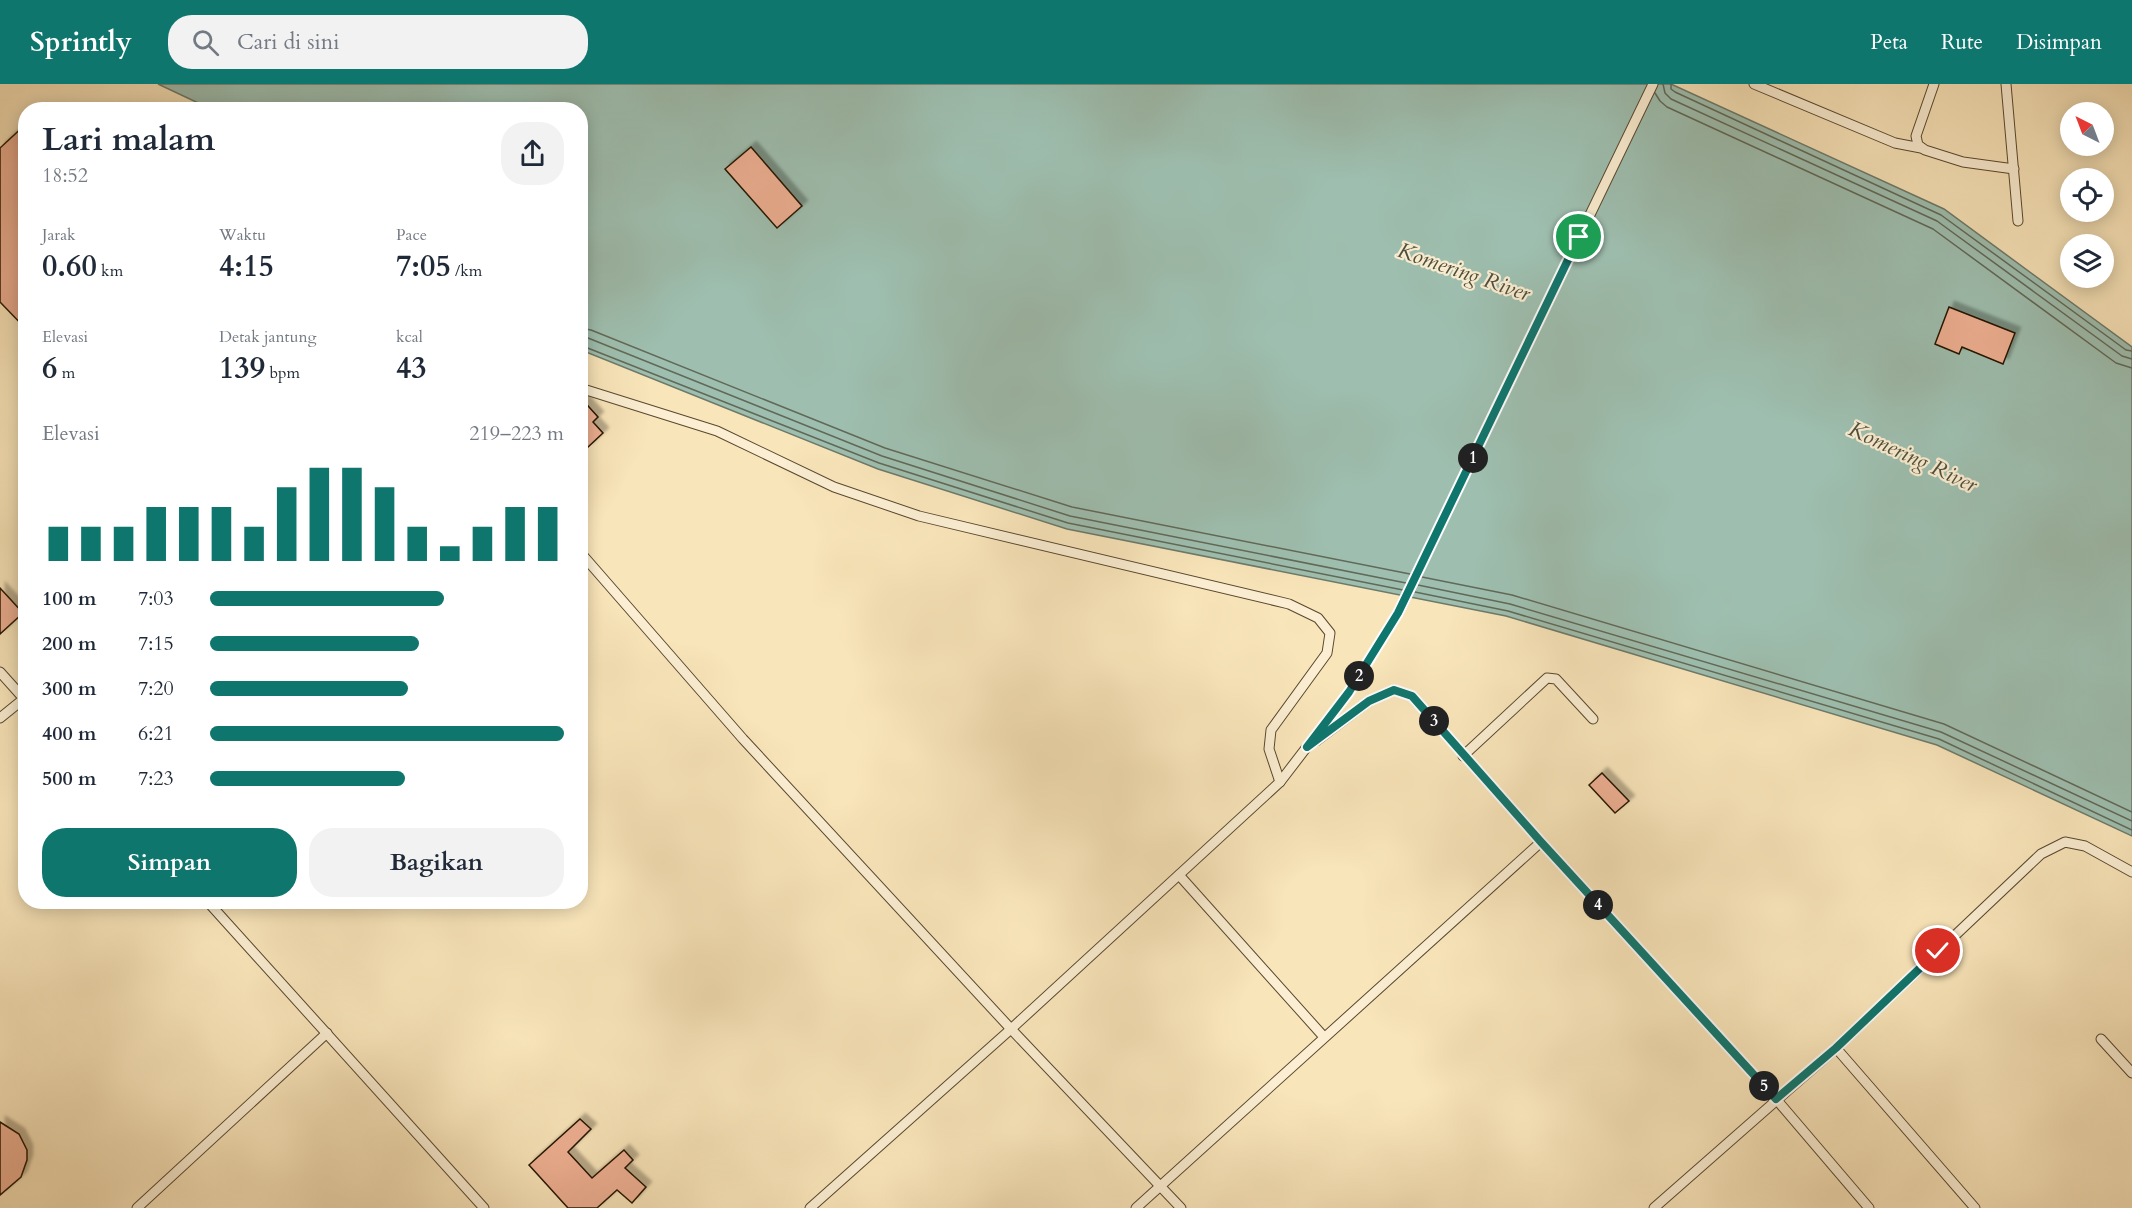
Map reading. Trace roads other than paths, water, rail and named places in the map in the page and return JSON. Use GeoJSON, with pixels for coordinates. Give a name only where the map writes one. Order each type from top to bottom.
{"type":"FeatureCollection","features":[{"type":"Feature","properties":{"kind":"lane"},"geometry":{"type":"LineString","coordinates":[[810,1208],[1011,1029],[1280,782],[1349,692],[1398,613],[1653,84]]}},
{"type":"Feature","properties":{"kind":"lane"},"geometry":{"type":"LineString","coordinates":[[1754,84],[1895,143],[1921,148],[1964,162],[2014,169]]}},
{"type":"Feature","properties":{"kind":"lane"},"geometry":{"type":"LineString","coordinates":[[1921,148],[1916,136],[1934,84]]}},
{"type":"Feature","properties":{"kind":"lane"},"geometry":{"type":"LineString","coordinates":[[2006,84],[2018,221]]}},
{"type":"Feature","properties":{"kind":"lane"},"geometry":{"type":"LineString","coordinates":[[588,391],[717,431],[834,487],[919,516],[1289,604],[1318,618],[1330,633],[1328,652],[1271,730],[1269,748],[1280,782]]}},
{"type":"Feature","properties":{"kind":"lane"},"geometry":{"type":"LineString","coordinates":[[588,561],[743,739],[1011,1029],[1181,1208]]}},
{"type":"Feature","properties":{"kind":"lane"},"geometry":{"type":"LineString","coordinates":[[0,672],[18,691]]}},
{"type":"Feature","properties":{"kind":"lane"},"geometry":{"type":"LineString","coordinates":[[1463,756],[1547,678],[1556,679],[1593,719]]}},
{"type":"Feature","properties":{"kind":"lane"},"geometry":{"type":"LineString","coordinates":[[1307,747],[1369,701],[1394,690],[1412,696],[1463,756],[1776,1099],[1869,1208]]}},
{"type":"Feature","properties":{"kind":"lane"},"geometry":{"type":"LineString","coordinates":[[0,718],[18,704]]}},
{"type":"Feature","properties":{"kind":"lane"},"geometry":{"type":"LineString","coordinates":[[1136,1208],[1541,842]]}},
{"type":"Feature","properties":{"kind":"lane"},"geometry":{"type":"LineString","coordinates":[[1654,1208],[1836,1048],[2041,854],[2065,842],[2085,846],[2132,872]]}},
{"type":"Feature","properties":{"kind":"lane"},"geometry":{"type":"LineString","coordinates":[[1179,874],[1324,1037]]}},
{"type":"Feature","properties":{"kind":"lane"},"geometry":{"type":"LineString","coordinates":[[214,909],[484,1208]]}},
{"type":"Feature","properties":{"kind":"lane"},"geometry":{"type":"LineString","coordinates":[[137,1208],[327,1033]]}},
{"type":"Feature","properties":{"kind":"lane"},"geometry":{"type":"LineString","coordinates":[[2101,1038],[2132,1072]]}},
{"type":"Feature","properties":{"kind":"lane"},"geometry":{"type":"LineString","coordinates":[[1836,1048],[1975,1208]]}},
{"type":"Feature","properties":{"kind":"water","name":"Komering River"},"geometry":{"type":"Polygon","coordinates":[[[158,84],[1671,84],[1944,209],[2132,347],[2132,836],[1937,745],[1506,616],[1067,529],[878,469],[588,353],[588,102],[196,102],[158,84]]]}}]}
